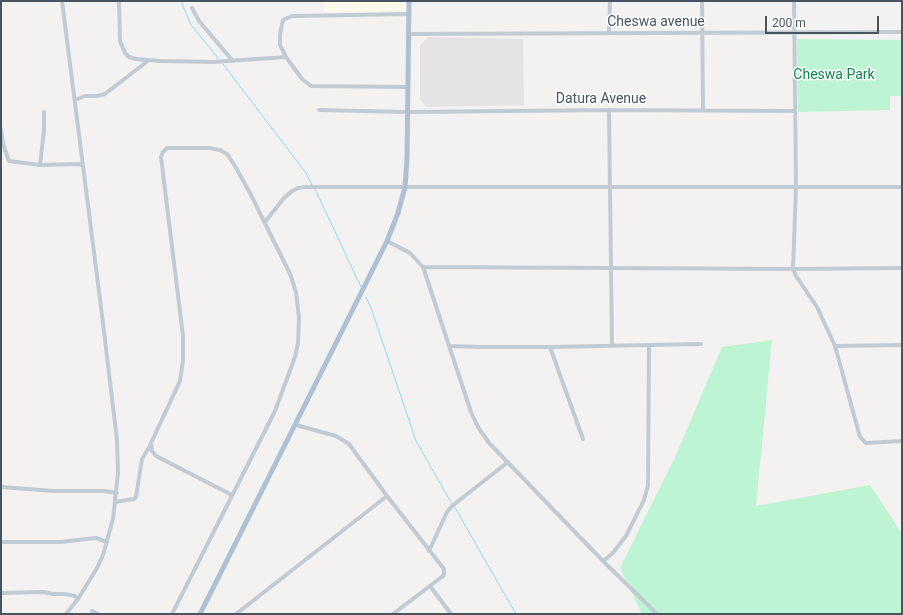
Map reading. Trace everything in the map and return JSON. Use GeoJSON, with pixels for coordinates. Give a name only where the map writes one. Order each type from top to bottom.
{"type":"FeatureCollection","features":[{"type":"Feature","properties":{"kind":"main road"},"geometry":{"type":"LineString","coordinates":[[200,614],[387,242],[398,213],[405,187],[410,34],[409,1]]}},
{"type":"Feature","properties":{"kind":"street"},"geometry":{"type":"LineString","coordinates":[[62,1],[84,167],[116,440],[118,473],[113,519],[107,542],[97,568],[78,599],[66,614]]}},
{"type":"Feature","properties":{"kind":"street"},"geometry":{"type":"LineString","coordinates":[[119,1],[120,37],[125,53],[133,58],[149,60],[214,62],[286,57]]}},
{"type":"Feature","properties":{"kind":"street"},"geometry":{"type":"LineString","coordinates":[[609,32],[610,1]]}},
{"type":"Feature","properties":{"kind":"street"},"geometry":{"type":"LineString","coordinates":[[702,1],[703,110]]}},
{"type":"Feature","properties":{"kind":"street"},"geometry":{"type":"LineString","coordinates":[[794,1],[796,187],[793,269],[796,276],[817,307],[835,346],[860,437],[866,443],[902,441]]}},
{"type":"Feature","properties":{"kind":"street"},"geometry":{"type":"LineString","coordinates":[[192,8],[199,21],[232,60]]}},
{"type":"Feature","properties":{"kind":"street"},"geometry":{"type":"LineString","coordinates":[[408,87],[311,86],[302,79],[286,57],[280,45],[280,34],[283,20],[287,17],[300,15],[409,14]]}},
{"type":"Feature","properties":{"kind":"street","name":"Cheswa avenue"},"geometry":{"type":"LineString","coordinates":[[410,34],[902,32]]}},
{"type":"Feature","properties":{"kind":"street"},"geometry":{"type":"LineString","coordinates":[[75,100],[85,96],[105,94],[149,60]]}},
{"type":"Feature","properties":{"kind":"street","name":"Datura Avenue"},"geometry":{"type":"LineString","coordinates":[[319,110],[408,112],[609,110],[795,111]]}},
{"type":"Feature","properties":{"kind":"street"},"geometry":{"type":"LineString","coordinates":[[609,110],[612,346]]}},
{"type":"Feature","properties":{"kind":"street"},"geometry":{"type":"LineString","coordinates":[[40,165],[44,130],[44,112]]}},
{"type":"Feature","properties":{"kind":"street"},"geometry":{"type":"LineString","coordinates":[[1,129],[3,144],[9,161],[40,165],[80,164],[84,167]]}},
{"type":"Feature","properties":{"kind":"street"},"geometry":{"type":"LineString","coordinates":[[115,502],[134,499],[136,496],[142,459],[152,444],[180,381],[183,360],[183,336],[161,157],[167,148],[209,148],[223,151],[235,166],[265,222],[291,276],[295,290],[299,317],[298,343],[293,362],[275,411],[172,614]]}},
{"type":"Feature","properties":{"kind":"street"},"geometry":{"type":"LineString","coordinates":[[265,222],[284,198],[292,191],[298,188],[313,187],[902,187]]}},
{"type":"Feature","properties":{"kind":"street"},"geometry":{"type":"LineString","coordinates":[[387,242],[410,253],[423,267],[471,412],[478,427],[489,443],[603,561],[657,614]]}},
{"type":"Feature","properties":{"kind":"street"},"geometry":{"type":"LineString","coordinates":[[423,267],[793,269],[902,268]]}},
{"type":"Feature","properties":{"kind":"street"},"geometry":{"type":"LineString","coordinates":[[450,346],[550,347],[700,344]]}},
{"type":"Feature","properties":{"kind":"street"},"geometry":{"type":"LineString","coordinates":[[603,561],[612,554],[626,536],[644,500],[648,486],[649,345]]}},
{"type":"Feature","properties":{"kind":"street"},"geometry":{"type":"LineString","coordinates":[[835,346],[902,345]]}},
{"type":"Feature","properties":{"kind":"street"},"geometry":{"type":"LineString","coordinates":[[550,347],[583,439]]}},
{"type":"Feature","properties":{"kind":"street"},"geometry":{"type":"LineString","coordinates":[[296,425],[336,436],[344,440],[356,452],[387,496],[429,551],[442,565],[444,572],[443,576],[393,614]]}},
{"type":"Feature","properties":{"kind":"street"},"geometry":{"type":"LineString","coordinates":[[152,444],[152,451],[156,456],[232,495]]}},
{"type":"Feature","properties":{"kind":"street"},"geometry":{"type":"LineString","coordinates":[[429,551],[447,512],[458,501],[508,462]]}},
{"type":"Feature","properties":{"kind":"street"},"geometry":{"type":"LineString","coordinates":[[1,487],[54,491],[104,491],[117,493]]}},
{"type":"Feature","properties":{"kind":"street"},"geometry":{"type":"LineString","coordinates":[[236,614],[387,496]]}},
{"type":"Feature","properties":{"kind":"street"},"geometry":{"type":"LineString","coordinates":[[1,542],[60,542],[96,538],[107,542]]}},
{"type":"Feature","properties":{"kind":"street"},"geometry":{"type":"LineString","coordinates":[[430,586],[451,614]]}},
{"type":"Feature","properties":{"kind":"street"},"geometry":{"type":"LineString","coordinates":[[1,593],[43,592],[65,594],[74,596],[78,599]]}},
{"type":"Feature","properties":{"kind":"street"},"geometry":{"type":"LineString","coordinates":[[92,611],[98,614]]}},
{"type":"Feature","properties":{"kind":"shaded area"},"geometry":{"type":"Polygon","coordinates":[[[324,1],[406,1],[406,11],[324,12],[324,1]]]}},
{"type":"Feature","properties":{"kind":"shaded area"},"geometry":{"type":"Polygon","coordinates":[[[428,37],[523,39],[524,105],[426,107],[420,99],[420,45],[428,37]]]}},
{"type":"Feature","properties":{"kind":"green space","name":"Cheswa Park"},"geometry":{"type":"Polygon","coordinates":[[[797,39],[902,40],[902,96],[890,96],[890,110],[798,112],[797,39]]]}},
{"type":"Feature","properties":{"kind":"green space"},"geometry":{"type":"Polygon","coordinates":[[[772,340],[756,506],[870,485],[902,534],[902,614],[642,614],[620,568],[676,455],[722,347],[772,340]]]}},
{"type":"Feature","properties":{"kind":"waterway"},"geometry":{"type":"LineString","coordinates":[[181,1],[191,25],[219,59]]}},
{"type":"Feature","properties":{"kind":"waterway"},"geometry":{"type":"LineString","coordinates":[[223,64],[306,173],[312,185]]}},
{"type":"Feature","properties":{"kind":"waterway"},"geometry":{"type":"LineString","coordinates":[[315,189],[361,287]]}},
{"type":"Feature","properties":{"kind":"waterway"},"geometry":{"type":"LineString","coordinates":[[366,297],[416,441],[452,504]]}},
{"type":"Feature","properties":{"kind":"waterway"},"geometry":{"type":"LineString","coordinates":[[454,506],[516,614]]}}]}
